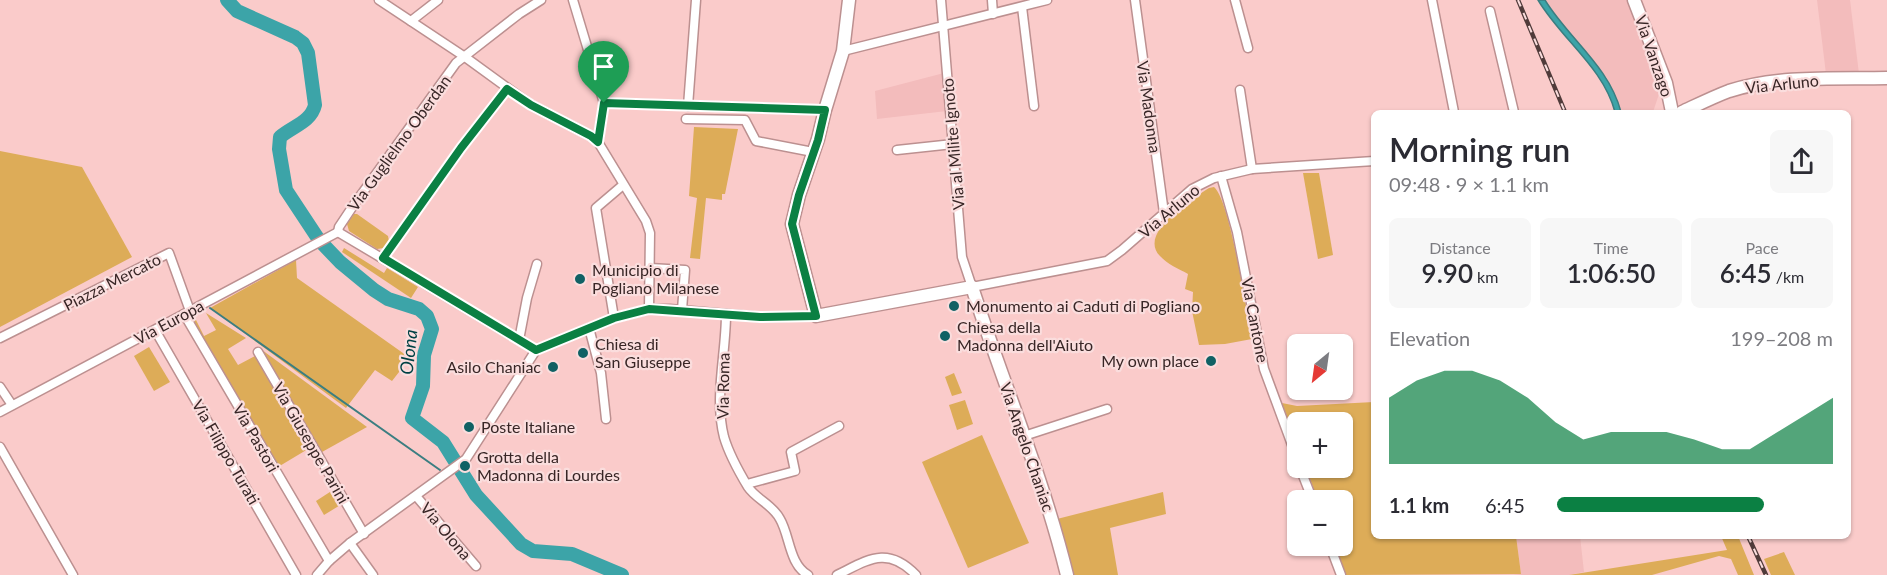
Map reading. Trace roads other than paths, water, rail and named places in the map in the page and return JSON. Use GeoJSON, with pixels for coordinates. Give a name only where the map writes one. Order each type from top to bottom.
{"type":"FeatureCollection","features":[{"type":"Feature","properties":{"kind":"street"},"geometry":{"type":"LineString","coordinates":[[379,0],[465,57],[531,105],[591,136],[598,142],[646,221],[650,233],[649,309]]}},
{"type":"Feature","properties":{"kind":"street"},"geometry":{"type":"LineString","coordinates":[[411,21],[438,0]]}},
{"type":"Feature","properties":{"kind":"street","name":"Via Guglielmo Oberdan"},"geometry":{"type":"LineString","coordinates":[[338,232],[344,220],[456,63],[519,14],[541,0]]}},
{"type":"Feature","properties":{"kind":"street"},"geometry":{"type":"LineString","coordinates":[[573,0],[604,103],[598,142]]}},
{"type":"Feature","properties":{"kind":"street"},"geometry":{"type":"LineString","coordinates":[[688,106],[696,0]]}},
{"type":"Feature","properties":{"kind":"street","name":"Via al Milite Ignoto"},"geometry":{"type":"LineString","coordinates":[[941,0],[962,257],[972,287]]}},
{"type":"Feature","properties":{"kind":"street"},"geometry":{"type":"LineString","coordinates":[[992,0],[993,14]]}},
{"type":"Feature","properties":{"kind":"street"},"geometry":{"type":"LineString","coordinates":[[843,51],[1047,0]]}},
{"type":"Feature","properties":{"kind":"street","name":"Via Madonna"},"geometry":{"type":"LineString","coordinates":[[1135,0],[1164,213]]}},
{"type":"Feature","properties":{"kind":"street"},"geometry":{"type":"LineString","coordinates":[[1235,0],[1248,48]]}},
{"type":"Feature","properties":{"kind":"street"},"geometry":{"type":"LineString","coordinates":[[1432,0],[1454,110]]}},
{"type":"Feature","properties":{"kind":"street","name":"Via Vanzago"},"geometry":{"type":"LineString","coordinates":[[1634,0],[1666,83],[1672,110]]}},
{"type":"Feature","properties":{"kind":"street"},"geometry":{"type":"LineString","coordinates":[[816,316],[792,224],[843,51],[847,4]]}},
{"type":"Feature","properties":{"kind":"street"},"geometry":{"type":"LineString","coordinates":[[1022,7],[1034,106]]}},
{"type":"Feature","properties":{"kind":"street"},"geometry":{"type":"LineString","coordinates":[[1490,11],[1514,110]]}},
{"type":"Feature","properties":{"kind":"street","name":"Via Arluno"},"geometry":{"type":"LineString","coordinates":[[1687,110],[1729,92],[1760,85],[1794,81],[1887,78]]}},
{"type":"Feature","properties":{"kind":"street"},"geometry":{"type":"LineString","coordinates":[[383,258],[507,89]]}},
{"type":"Feature","properties":{"kind":"street"},"geometry":{"type":"LineString","coordinates":[[1240,90],[1252,169]]}},
{"type":"Feature","properties":{"kind":"street"},"geometry":{"type":"LineString","coordinates":[[604,103],[825,110]]}},
{"type":"Feature","properties":{"kind":"street"},"geometry":{"type":"LineString","coordinates":[[686,119],[745,120],[756,141],[813,152]]}},
{"type":"Feature","properties":{"kind":"street"},"geometry":{"type":"LineString","coordinates":[[897,150],[953,144]]}},
{"type":"Feature","properties":{"kind":"street","name":"Via Arluno"},"geometry":{"type":"LineString","coordinates":[[972,287],[1107,261],[1200,184],[1221,176],[1252,169],[1371,161]]}},
{"type":"Feature","properties":{"kind":"street","name":"Via Cantone"},"geometry":{"type":"LineString","coordinates":[[1221,176],[1237,232],[1264,369],[1287,431]]}},
{"type":"Feature","properties":{"kind":"street"},"geometry":{"type":"LineString","coordinates":[[614,318],[596,208],[623,185]]}},
{"type":"Feature","properties":{"kind":"street"},"geometry":{"type":"LineString","coordinates":[[338,232],[536,350]]}},
{"type":"Feature","properties":{"kind":"street","name":"Via Europa"},"geometry":{"type":"LineString","coordinates":[[0,412],[338,232]]}},
{"type":"Feature","properties":{"kind":"street","name":"Piazza Mercato"},"geometry":{"type":"LineString","coordinates":[[0,338],[169,253],[187,313]]}},
{"type":"Feature","properties":{"kind":"street"},"geometry":{"type":"LineString","coordinates":[[519,340],[527,298],[537,264]]}},
{"type":"Feature","properties":{"kind":"street"},"geometry":{"type":"LineString","coordinates":[[650,268],[685,270],[682,310]]}},
{"type":"Feature","properties":{"kind":"street"},"geometry":{"type":"LineString","coordinates":[[317,575],[329,561],[351,543],[466,459],[536,350],[614,318],[649,309],[760,317],[816,316],[972,287]]}},
{"type":"Feature","properties":{"kind":"street","name":"Via Angelo Chaniac"},"geometry":{"type":"LineString","coordinates":[[972,287],[1024,436],[1067,575]]}},
{"type":"Feature","properties":{"kind":"street","name":"Via Pastori"},"geometry":{"type":"LineString","coordinates":[[187,313],[329,561]]}},
{"type":"Feature","properties":{"kind":"street","name":"Via Roma"},"geometry":{"type":"LineString","coordinates":[[726,314],[720,390],[724,438],[750,490],[768,503],[779,516],[798,563],[808,575]]}},
{"type":"Feature","properties":{"kind":"street"},"geometry":{"type":"LineString","coordinates":[[589,328],[601,373],[606,419]]}},
{"type":"Feature","properties":{"kind":"street","name":"Via Filippo Turati"},"geometry":{"type":"LineString","coordinates":[[155,330],[296,575]]}},
{"type":"Feature","properties":{"kind":"street","name":"Via Giuseppe Parini"},"geometry":{"type":"LineString","coordinates":[[258,352],[364,534]]}},
{"type":"Feature","properties":{"kind":"street"},"geometry":{"type":"LineString","coordinates":[[0,387],[12,405]]}},
{"type":"Feature","properties":{"kind":"street"},"geometry":{"type":"LineString","coordinates":[[1024,436],[1107,409]]}},
{"type":"Feature","properties":{"kind":"street"},"geometry":{"type":"LineString","coordinates":[[747,484],[795,471],[791,452],[839,426]]}},
{"type":"Feature","properties":{"kind":"street"},"geometry":{"type":"LineString","coordinates":[[0,447],[73,575]]}},
{"type":"Feature","properties":{"kind":"street","name":"Via Olona"},"geometry":{"type":"LineString","coordinates":[[416,496],[476,566]]}},
{"type":"Feature","properties":{"kind":"street"},"geometry":{"type":"LineString","coordinates":[[351,543],[373,575]]}},
{"type":"Feature","properties":{"kind":"street"},"geometry":{"type":"LineString","coordinates":[[1334,556],[1341,575]]}},
{"type":"Feature","properties":{"kind":"street"},"geometry":{"type":"LineString","coordinates":[[837,575],[866,559],[881,558],[896,560],[916,575]]}},
{"type":"Feature","properties":{"kind":"water"},"geometry":{"type":"Polygon","coordinates":[[[1538,0],[1545,0],[1598,67],[1620,110],[1614,110],[1592,67],[1538,0]]]}},
{"type":"Feature","properties":{"kind":"waterway","name":"Olona"},"geometry":{"type":"LineString","coordinates":[[227,0],[237,11],[295,37],[303,43],[308,53],[315,105],[306,120],[280,137],[279,149],[286,190],[319,240],[340,262],[388,299],[419,309],[427,316],[432,329],[424,355],[423,386],[412,418],[443,442],[476,495],[521,544],[533,551],[572,554],[622,575]]}},
{"type":"Feature","properties":{"kind":"waterway"},"geometry":{"type":"LineString","coordinates":[[210,308],[440,470]]}},
{"type":"Feature","properties":{"kind":"railway"},"geometry":{"type":"LineString","coordinates":[[1518,0],[1564,110]]}},
{"type":"Feature","properties":{"kind":"railway"},"geometry":{"type":"LineString","coordinates":[[1749,539],[1766,575]]}},
{"type":"Feature","properties":{"kind":"place","name":"Municipio di Pogliano Milanese"},"geometry":{"type":"Point","coordinates":[580,279]}},
{"type":"Feature","properties":{"kind":"place","name":"Monumento ai Caduti di Pogliano"},"geometry":{"type":"Point","coordinates":[954,306]}},
{"type":"Feature","properties":{"kind":"place","name":"Chiesa della Madonna dell'Aiuto"},"geometry":{"type":"Point","coordinates":[945,336]}},
{"type":"Feature","properties":{"kind":"place","name":"Chiesa di San Giuseppe"},"geometry":{"type":"Point","coordinates":[583,353]}},
{"type":"Feature","properties":{"kind":"place","name":"My own place"},"geometry":{"type":"Point","coordinates":[1211,361]}},
{"type":"Feature","properties":{"kind":"place","name":"Asilo Chaniac"},"geometry":{"type":"Point","coordinates":[553,367]}},
{"type":"Feature","properties":{"kind":"place","name":"Poste Italiane"},"geometry":{"type":"Point","coordinates":[469,427]}},
{"type":"Feature","properties":{"kind":"place","name":"Grotta della Madonna di Lourdes"},"geometry":{"type":"Point","coordinates":[465,466]}}]}
